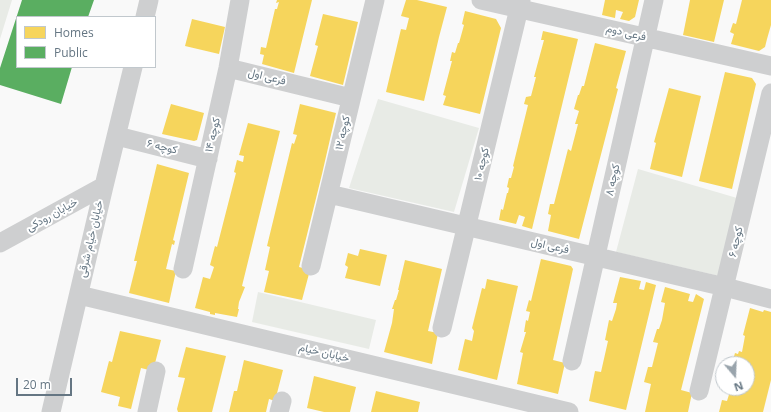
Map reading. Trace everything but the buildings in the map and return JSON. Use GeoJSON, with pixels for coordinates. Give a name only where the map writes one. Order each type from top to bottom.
{"type":"FeatureCollection","features":[{"type":"Feature","properties":{"kind":"street"},"geometry":{"type":"LineString","coordinates":[[145,16],[149,0]]}},
{"type":"Feature","properties":{"kind":"street","name":"کوچه ۱۴"},"geometry":{"type":"LineString","coordinates":[[183,269],[228,68],[240,0]]}},
{"type":"Feature","properties":{"kind":"street","name":"کوچه ۱۲"},"geometry":{"type":"LineString","coordinates":[[312,266],[375,0]]}},
{"type":"Feature","properties":{"kind":"street","name":"فرعی دوم"},"geometry":{"type":"LineString","coordinates":[[481,0],[520,4],[646,37],[771,66]]}},
{"type":"Feature","properties":{"kind":"street","name":"کوچه ۸"},"geometry":{"type":"LineString","coordinates":[[572,361],[654,0]]}},
{"type":"Feature","properties":{"kind":"street","name":"کوچه ۱۰"},"geometry":{"type":"LineString","coordinates":[[442,328],[520,4]]}},
{"type":"Feature","properties":{"kind":"street","name":"خیابان خیام شرقی"},"geometry":{"type":"LineString","coordinates":[[51,412],[133,68]]}},
{"type":"Feature","properties":{"kind":"street","name":"فرعی اول"},"geometry":{"type":"LineString","coordinates":[[228,68],[351,98]]}},
{"type":"Feature","properties":{"kind":"street","name":"کوچه ۶"},"geometry":{"type":"LineString","coordinates":[[699,391],[771,93]]}},
{"type":"Feature","properties":{"kind":"street","name":"کوچه ۶"},"geometry":{"type":"LineString","coordinates":[[117,136],[208,159]]}},
{"type":"Feature","properties":{"kind":"street","name":"خیابان رودکی"},"geometry":{"type":"LineString","coordinates":[[0,243],[104,186]]}},
{"type":"Feature","properties":{"kind":"street","name":"فرعی اول"},"geometry":{"type":"LineString","coordinates":[[329,194],[596,256],[771,299]]}},
{"type":"Feature","properties":{"kind":"street","name":"خیابان خیام"},"geometry":{"type":"LineString","coordinates":[[79,294],[569,412]]}},
{"type":"Feature","properties":{"kind":"street"},"geometry":{"type":"LineString","coordinates":[[147,412],[156,371]]}},
{"type":"Feature","properties":{"kind":"shaded area"},"geometry":{"type":"Polygon","coordinates":[[[0,0],[12,0],[0,39],[0,0]]]}},
{"type":"Feature","properties":{"kind":"shaded area"},"geometry":{"type":"Polygon","coordinates":[[[378,99],[479,128],[454,212],[349,188],[378,99]]]}},
{"type":"Feature","properties":{"kind":"shaded area"},"geometry":{"type":"Polygon","coordinates":[[[638,169],[737,198],[719,276],[616,252],[638,169]]]}},
{"type":"Feature","properties":{"kind":"shaded area"},"geometry":{"type":"Polygon","coordinates":[[[258,292],[376,320],[369,349],[252,322],[258,292]]]}}]}
